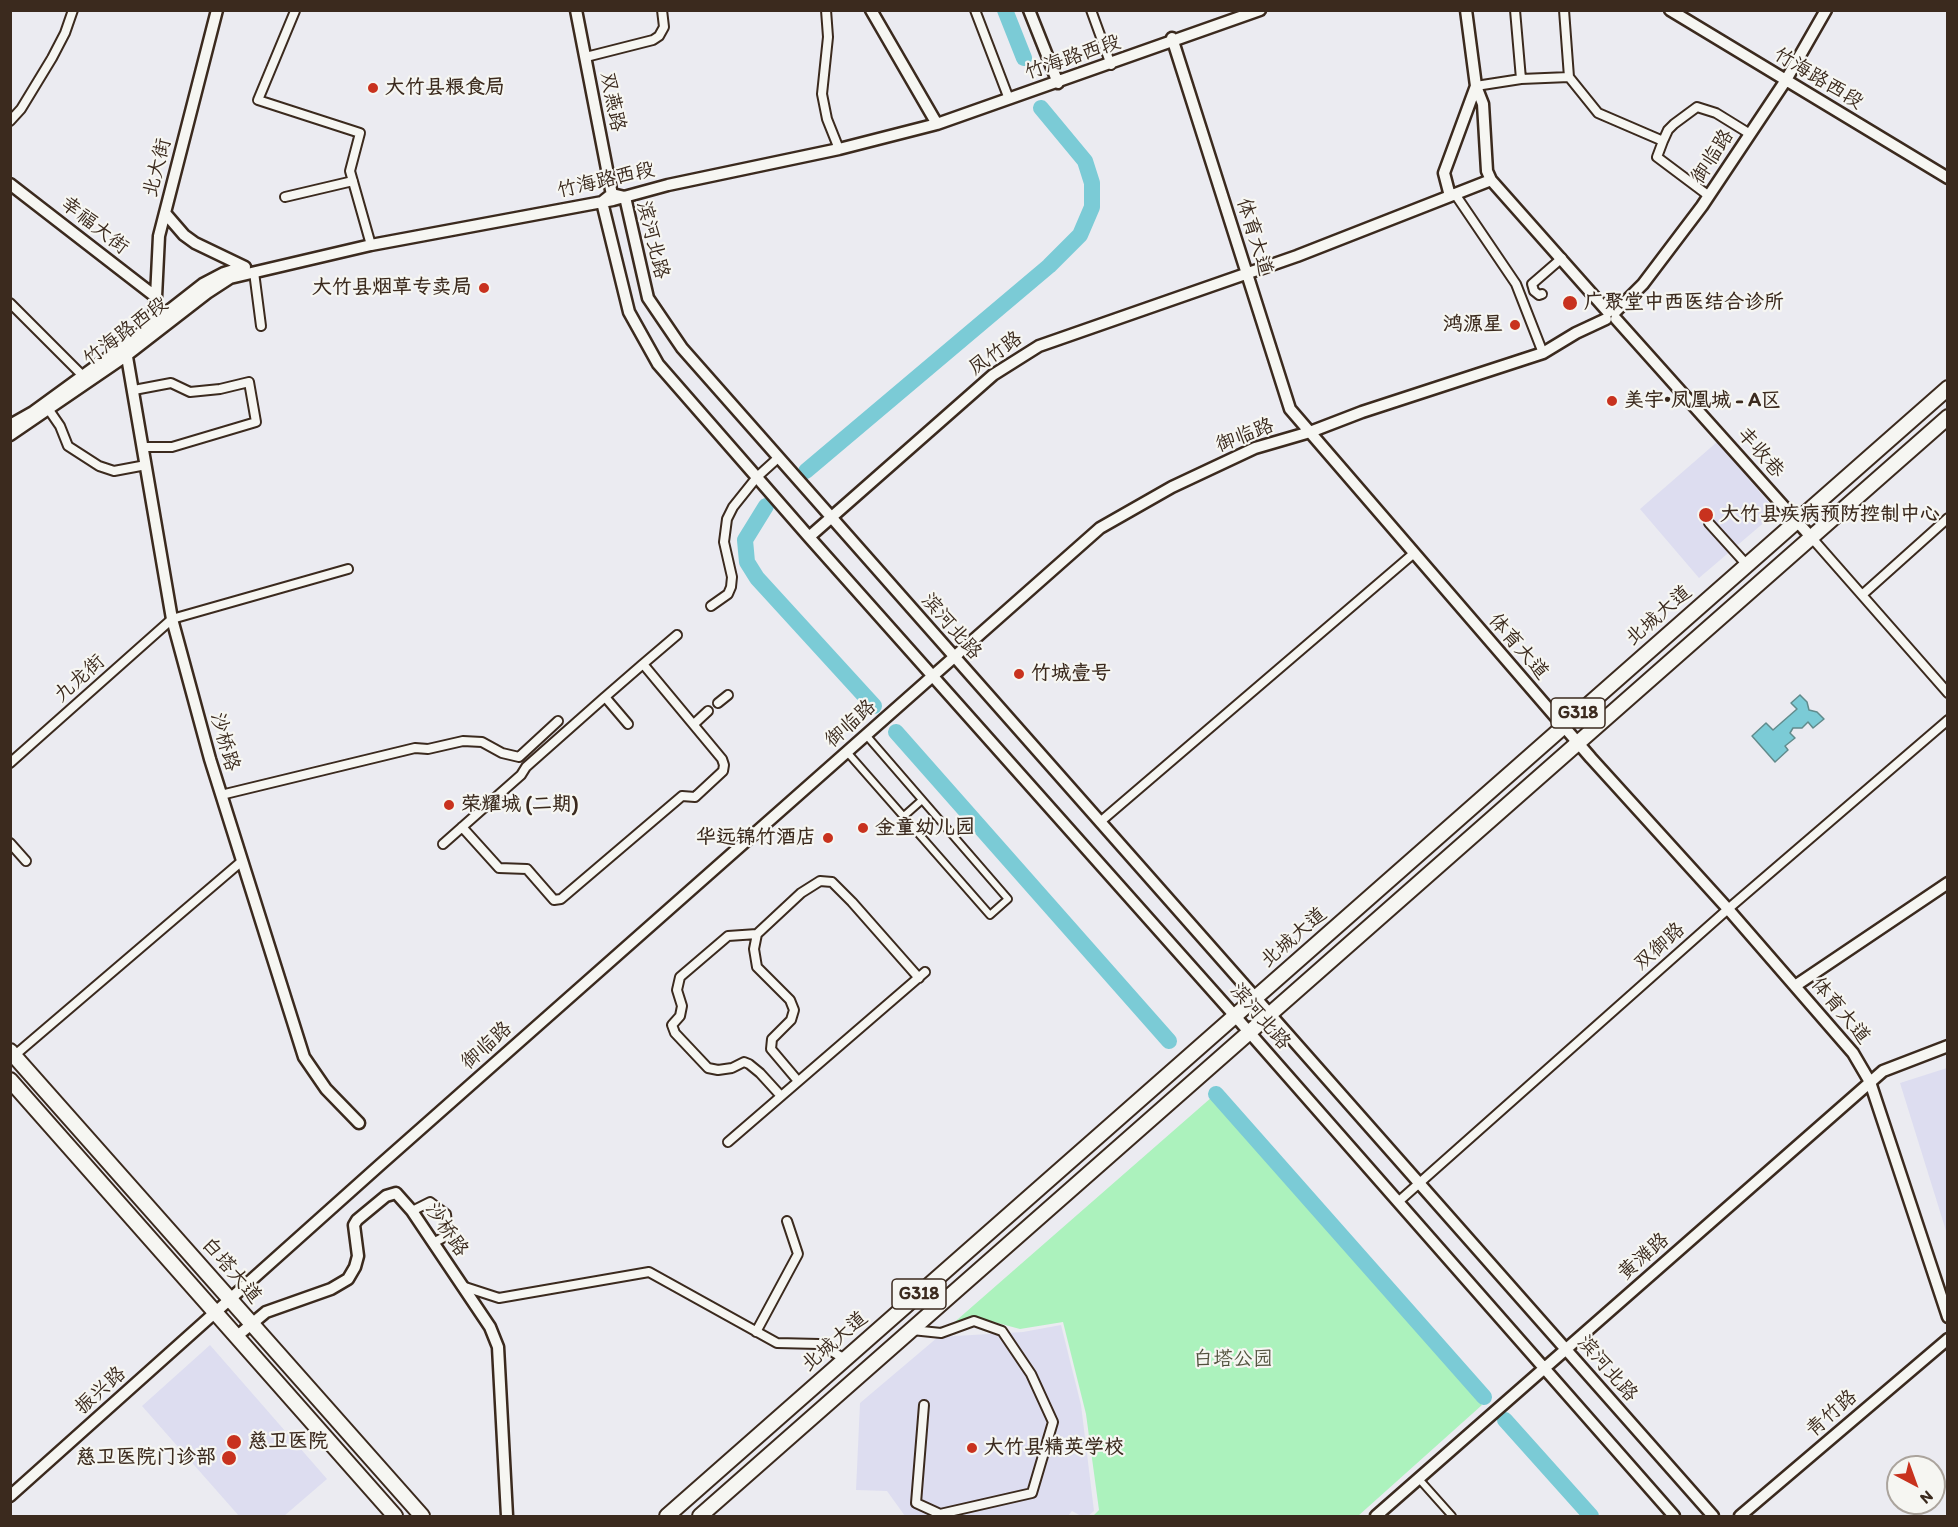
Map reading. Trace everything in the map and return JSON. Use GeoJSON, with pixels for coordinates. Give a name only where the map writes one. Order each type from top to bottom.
{"type":"FeatureCollection","features":[{"type":"Feature","properties":{"kind":"highway","name":"北城大道"},"geometry":{"type":"LineString","coordinates":[[666,1516],[1947,388]]}},
{"type":"Feature","properties":{"kind":"highway","name":"北城大道"},"geometry":{"type":"LineString","coordinates":[[700,1516],[1947,417]]}},
{"type":"Feature","properties":{"kind":"highway","name":"白塔大道"},"geometry":{"type":"LineString","coordinates":[[13,1053],[422,1516]]}},
{"type":"Feature","properties":{"kind":"highway","name":"白塔大道"},"geometry":{"type":"LineString","coordinates":[[10,1080],[395,1516]]}},
{"type":"Feature","properties":{"kind":"street"},"geometry":{"type":"LineString","coordinates":[[10,121],[21,109],[52,58],[73,10]]}},
{"type":"Feature","properties":{"kind":"street","name":"北大街"},"geometry":{"type":"LineString","coordinates":[[150,337],[156,297],[159,236],[217,10]]}},
{"type":"Feature","properties":{"kind":"street","name":"双燕路"},"geometry":{"type":"LineString","coordinates":[[576,10],[613,197]]}},
{"type":"Feature","properties":{"kind":"street"},"geometry":{"type":"LineString","coordinates":[[585,57],[653,40],[659,36],[664,27],[662,10]]}},
{"type":"Feature","properties":{"kind":"street"},"geometry":{"type":"LineString","coordinates":[[826,10],[828,37],[822,94],[827,119],[839,146]]}},
{"type":"Feature","properties":{"kind":"street"},"geometry":{"type":"LineString","coordinates":[[871,10],[936,122]]}},
{"type":"Feature","properties":{"kind":"street"},"geometry":{"type":"LineString","coordinates":[[975,10],[1008,97]]}},
{"type":"Feature","properties":{"kind":"street"},"geometry":{"type":"LineString","coordinates":[[1029,10],[1057,80]]}},
{"type":"Feature","properties":{"kind":"street"},"geometry":{"type":"LineString","coordinates":[[1091,10],[1110,62]]}},
{"type":"Feature","properties":{"kind":"street","name":"竹海路西段"},"geometry":{"type":"LineString","coordinates":[[625,197],[936,122],[1173,40],[1243,12],[1260,10]]}},
{"type":"Feature","properties":{"kind":"street"},"geometry":{"type":"LineString","coordinates":[[1466,10],[1476,86],[1483,104],[1487,171],[1491,180]]}},
{"type":"Feature","properties":{"kind":"street"},"geometry":{"type":"LineString","coordinates":[[1515,10],[1521,79]]}},
{"type":"Feature","properties":{"kind":"street"},"geometry":{"type":"LineString","coordinates":[[1564,10],[1569,77],[1598,113],[1663,141]]}},
{"type":"Feature","properties":{"kind":"street","name":"竹海路西段"},"geometry":{"type":"LineString","coordinates":[[1670,10],[1947,178]]}},
{"type":"Feature","properties":{"kind":"street","name":"御临路"},"geometry":{"type":"LineString","coordinates":[[216,1313],[933,675],[1109,523],[1172,487],[1255,448],[1310,432],[1362,412],[1542,353],[1611,315],[1643,284],[1709,196],[1786,80],[1826,10]]}},
{"type":"Feature","properties":{"kind":"street"},"geometry":{"type":"LineString","coordinates":[[295,11],[258,99],[360,134],[350,171],[370,242]]}},
{"type":"Feature","properties":{"kind":"street","name":"体育大道"},"geometry":{"type":"LineString","coordinates":[[1173,40],[1290,409],[1578,743],[1728,909],[1853,1053],[1870,1082],[1947,1317]]}},
{"type":"Feature","properties":{"kind":"street"},"geometry":{"type":"LineString","coordinates":[[1476,86],[1521,79],[1569,77]]}},
{"type":"Feature","properties":{"kind":"street"},"geometry":{"type":"LineString","coordinates":[[1476,86],[1444,174],[1452,195],[1516,284],[1542,353]]}},
{"type":"Feature","properties":{"kind":"street"},"geometry":{"type":"LineString","coordinates":[[1709,196],[1657,157],[1668,130],[1696,107],[1716,113],[1750,134]]}},
{"type":"Feature","properties":{"kind":"street","name":"竹海路西段"},"geometry":{"type":"LineString","coordinates":[[11,434],[49,410],[126,350],[152,324],[203,284],[224,273],[370,242],[613,197],[839,146]]}},
{"type":"Feature","properties":{"kind":"street","name":"凤竹路"},"geometry":{"type":"LineString","coordinates":[[809,537],[993,375],[1039,346],[1297,256],[1491,180]]}},
{"type":"Feature","properties":{"kind":"street","name":"丰收巷"},"geometry":{"type":"LineString","coordinates":[[1491,180],[1947,693]]}},
{"type":"Feature","properties":{"kind":"street"},"geometry":{"type":"LineString","coordinates":[[285,197],[353,182]]}},
{"type":"Feature","properties":{"kind":"street","name":"幸福大街"},"geometry":{"type":"LineString","coordinates":[[10,184],[156,297]]}},
{"type":"Feature","properties":{"kind":"street","name":"滨河北路"},"geometry":{"type":"LineString","coordinates":[[1674,1516],[658,364],[630,312],[602,202],[613,197],[625,197],[648,298],[682,348],[1713,1516]]}},
{"type":"Feature","properties":{"kind":"street","name":"竹海路西段"},"geometry":{"type":"LineString","coordinates":[[370,242],[602,202]]}},
{"type":"Feature","properties":{"kind":"street"},"geometry":{"type":"LineString","coordinates":[[165,213],[184,235],[195,243],[250,269],[261,326]]}},
{"type":"Feature","properties":{"kind":"street"},"geometry":{"type":"LineString","coordinates":[[1516,284],[1532,284],[1562,258]]}},
{"type":"Feature","properties":{"kind":"street","name":"竹海路西段"},"geometry":{"type":"LineString","coordinates":[[10,425],[33,412],[82,375],[150,337],[230,278],[250,269]]}},
{"type":"Feature","properties":{"kind":"street"},"geometry":{"type":"LineString","coordinates":[[1532,284],[1536,293],[1542,294]]}},
{"type":"Feature","properties":{"kind":"street"},"geometry":{"type":"LineString","coordinates":[[10,303],[82,375]]}},
{"type":"Feature","properties":{"kind":"street","name":"沙桥路"},"geometry":{"type":"LineString","coordinates":[[126,350],[172,619],[210,759],[304,1058],[335,1100],[344,1106],[359,1123]]}},
{"type":"Feature","properties":{"kind":"street"},"geometry":{"type":"LineString","coordinates":[[134,390],[171,383],[190,392],[219,389],[249,382],[256,423],[172,447],[143,447]]}},
{"type":"Feature","properties":{"kind":"street"},"geometry":{"type":"LineString","coordinates":[[49,410],[60,426],[68,446],[99,466],[114,471],[146,465]]}},
{"type":"Feature","properties":{"kind":"street"},"geometry":{"type":"LineString","coordinates":[[711,606],[728,594],[731,587],[732,577],[724,542],[727,519],[733,507],[759,478],[780,460]]}},
{"type":"Feature","properties":{"kind":"street"},"geometry":{"type":"LineString","coordinates":[[1862,595],[1947,518]]}},
{"type":"Feature","properties":{"kind":"street"},"geometry":{"type":"LineString","coordinates":[[1709,524],[1747,565]]}},
{"type":"Feature","properties":{"kind":"street"},"geometry":{"type":"LineString","coordinates":[[1100,822],[1413,554]]}},
{"type":"Feature","properties":{"kind":"street"},"geometry":{"type":"LineString","coordinates":[[172,619],[348,569]]}},
{"type":"Feature","properties":{"kind":"street","name":"九龙街"},"geometry":{"type":"LineString","coordinates":[[10,763],[172,619]]}},
{"type":"Feature","properties":{"kind":"street"},"geometry":{"type":"LineString","coordinates":[[443,844],[521,776],[526,767],[677,635]]}},
{"type":"Feature","properties":{"kind":"street"},"geometry":{"type":"LineString","coordinates":[[462,827],[499,868],[527,869],[554,900],[561,899],[682,796],[695,797],[719,777],[724,765],[722,759],[643,664]]}},
{"type":"Feature","properties":{"kind":"street"},"geometry":{"type":"LineString","coordinates":[[718,703],[728,695]]}},
{"type":"Feature","properties":{"kind":"street"},"geometry":{"type":"LineString","coordinates":[[605,697],[628,724]]}},
{"type":"Feature","properties":{"kind":"street"},"geometry":{"type":"LineString","coordinates":[[694,724],[708,711]]}},
{"type":"Feature","properties":{"kind":"street","name":"双御路"},"geometry":{"type":"LineString","coordinates":[[1398,1202],[1728,909],[1947,720]]}},
{"type":"Feature","properties":{"kind":"street"},"geometry":{"type":"LineString","coordinates":[[221,795],[415,748],[428,749],[463,741],[482,742],[502,753],[519,757],[558,721]]}},
{"type":"Feature","properties":{"kind":"street"},"geometry":{"type":"LineString","coordinates":[[847,752],[990,915],[1008,899],[867,734]]}},
{"type":"Feature","properties":{"kind":"street"},"geometry":{"type":"LineString","coordinates":[[904,816],[922,800]]}},
{"type":"Feature","properties":{"kind":"street"},"geometry":{"type":"LineString","coordinates":[[10,843],[26,861]]}},
{"type":"Feature","properties":{"kind":"street"},"geometry":{"type":"LineString","coordinates":[[13,1053],[242,861]]}},
{"type":"Feature","properties":{"kind":"street"},"geometry":{"type":"LineString","coordinates":[[728,1142],[922,975],[832,882],[820,881],[801,893],[757,933],[728,936],[680,977],[678,990],[682,1006],[680,1016],[672,1025],[675,1033],[708,1068],[718,1070],[732,1068],[744,1062],[760,1073],[781,1096]]}},
{"type":"Feature","properties":{"kind":"street"},"geometry":{"type":"LineString","coordinates":[[1795,986],[1947,883]]}},
{"type":"Feature","properties":{"kind":"street"},"geometry":{"type":"LineString","coordinates":[[757,933],[754,949],[757,967],[790,1000],[794,1010],[791,1020],[772,1039],[771,1049],[798,1082]]}},
{"type":"Feature","properties":{"kind":"street","name":"黄滩路"},"geometry":{"type":"LineString","coordinates":[[1376,1516],[1883,1071],[1947,1046]]}},
{"type":"Feature","properties":{"kind":"street","name":"沙桥路"},"geometry":{"type":"LineString","coordinates":[[236,1337],[266,1312],[331,1289],[348,1279],[358,1256],[354,1225],[386,1196],[396,1193],[412,1211],[434,1243],[490,1328],[498,1347],[507,1516]]}},
{"type":"Feature","properties":{"kind":"street"},"geometry":{"type":"LineString","coordinates":[[412,1211],[430,1202],[446,1214],[448,1235],[434,1243]]}},
{"type":"Feature","properties":{"kind":"street"},"geometry":{"type":"LineString","coordinates":[[756,1332],[798,1254],[787,1221]]}},
{"type":"Feature","properties":{"kind":"street"},"geometry":{"type":"LineString","coordinates":[[462,1286],[499,1298],[649,1272],[777,1343],[819,1344],[845,1359]]}},
{"type":"Feature","properties":{"kind":"street","name":"振兴路"},"geometry":{"type":"LineString","coordinates":[[10,1496],[216,1313]]}},
{"type":"Feature","properties":{"kind":"street"},"geometry":{"type":"LineString","coordinates":[[912,1330],[941,1333],[974,1321],[1002,1331],[1031,1374],[1053,1422],[1032,1493],[940,1514],[916,1503],[924,1405]]}},
{"type":"Feature","properties":{"kind":"street","name":"青竹路"},"geometry":{"type":"LineString","coordinates":[[1740,1516],[1947,1339]]}},
{"type":"Feature","properties":{"kind":"street"},"geometry":{"type":"LineString","coordinates":[[1419,1479],[1452,1516]]}},
{"type":"Feature","properties":{"kind":"shaded area","name":"大竹县疾病预防控制中心"},"geometry":{"type":"Polygon","coordinates":[[[1717,442],[1770,504],[1767,520],[1699,578],[1640,509],[1717,442]]]}},
{"type":"Feature","properties":{"kind":"shaded area"},"geometry":{"type":"Polygon","coordinates":[[[1948,1068],[1947,1234],[1900,1083],[1948,1068]]]}},
{"type":"Feature","properties":{"kind":"shaded area","name":"大竹县精英学校"},"geometry":{"type":"Polygon","coordinates":[[[1061,1325],[1081,1405],[1094,1511],[1088,1516],[1081,1516],[1072,1511],[1068,1516],[905,1516],[887,1491],[856,1490],[860,1403],[938,1337],[1023,1332],[1061,1325]]]}},
{"type":"Feature","properties":{"kind":"shaded area","name":"慈卫医院"},"geometry":{"type":"Polygon","coordinates":[[[210,1345],[327,1479],[284,1516],[239,1516],[142,1406],[210,1345]]]}},
{"type":"Feature","properties":{"kind":"green space","name":"白塔公园"},"geometry":{"type":"Polygon","coordinates":[[[1212,1097],[1482,1405],[1358,1516],[1093,1516],[1099,1510],[1086,1414],[1063,1322],[1020,1329],[979,1318],[950,1326],[1212,1097]]]}},
{"type":"Feature","properties":{"kind":"water"},"geometry":{"type":"Polygon","coordinates":[[[1800,695],[1807,702],[1809,710],[1817,712],[1824,719],[1813,728],[1808,722],[1802,728],[1793,728],[1790,733],[1795,738],[1785,746],[1788,750],[1775,762],[1752,736],[1766,723],[1773,730],[1797,709],[1791,703],[1800,695]]]}},
{"type":"Feature","properties":{"kind":"waterway"},"geometry":{"type":"LineString","coordinates":[[1005,10],[1024,58]]}},
{"type":"Feature","properties":{"kind":"waterway"},"geometry":{"type":"LineString","coordinates":[[806,471],[1049,266],[1080,235],[1092,207],[1092,183],[1085,161],[1041,108]]}},
{"type":"Feature","properties":{"kind":"waterway"},"geometry":{"type":"LineString","coordinates":[[766,506],[745,540],[747,562],[757,578],[874,706]]}},
{"type":"Feature","properties":{"kind":"waterway"},"geometry":{"type":"LineString","coordinates":[[896,732],[1169,1041]]}},
{"type":"Feature","properties":{"kind":"waterway"},"geometry":{"type":"LineString","coordinates":[[1216,1094],[1484,1397]]}},
{"type":"Feature","properties":{"kind":"waterway"},"geometry":{"type":"LineString","coordinates":[[1505,1420],[1591,1516]]}},
{"type":"Feature","properties":{"kind":"place","name":"大竹县粮食局"},"geometry":{"type":"Point","coordinates":[373,88]}},
{"type":"Feature","properties":{"kind":"place","name":"大竹县烟草专卖局"},"geometry":{"type":"Point","coordinates":[484,288]}},
{"type":"Feature","properties":{"kind":"place","name":"广聚堂中西医结合诊所"},"geometry":{"type":"Point","coordinates":[1570,303]}},
{"type":"Feature","properties":{"kind":"place","name":"鸿源星"},"geometry":{"type":"Point","coordinates":[1515,325]}},
{"type":"Feature","properties":{"kind":"place","name":"美宇•凤凰城 - A区"},"geometry":{"type":"Point","coordinates":[1612,401]}},
{"type":"Feature","properties":{"kind":"place","name":"大竹县疾病预防控制中心"},"geometry":{"type":"Point","coordinates":[1706,515]}},
{"type":"Feature","properties":{"kind":"place","name":"竹城壹号"},"geometry":{"type":"Point","coordinates":[1019,674]}},
{"type":"Feature","properties":{"kind":"place","name":"荣耀城 (二期)"},"geometry":{"type":"Point","coordinates":[449,805]}},
{"type":"Feature","properties":{"kind":"place","name":"金童幼儿园"},"geometry":{"type":"Point","coordinates":[863,828]}},
{"type":"Feature","properties":{"kind":"place","name":"华远锦竹酒店"},"geometry":{"type":"Point","coordinates":[828,838]}},
{"type":"Feature","properties":{"kind":"place","name":"慈卫医院"},"geometry":{"type":"Point","coordinates":[234,1442]}},
{"type":"Feature","properties":{"kind":"place","name":"大竹县精英学校"},"geometry":{"type":"Point","coordinates":[972,1448]}},
{"type":"Feature","properties":{"kind":"place","name":"慈卫医院门诊部"},"geometry":{"type":"Point","coordinates":[229,1458]}}]}
